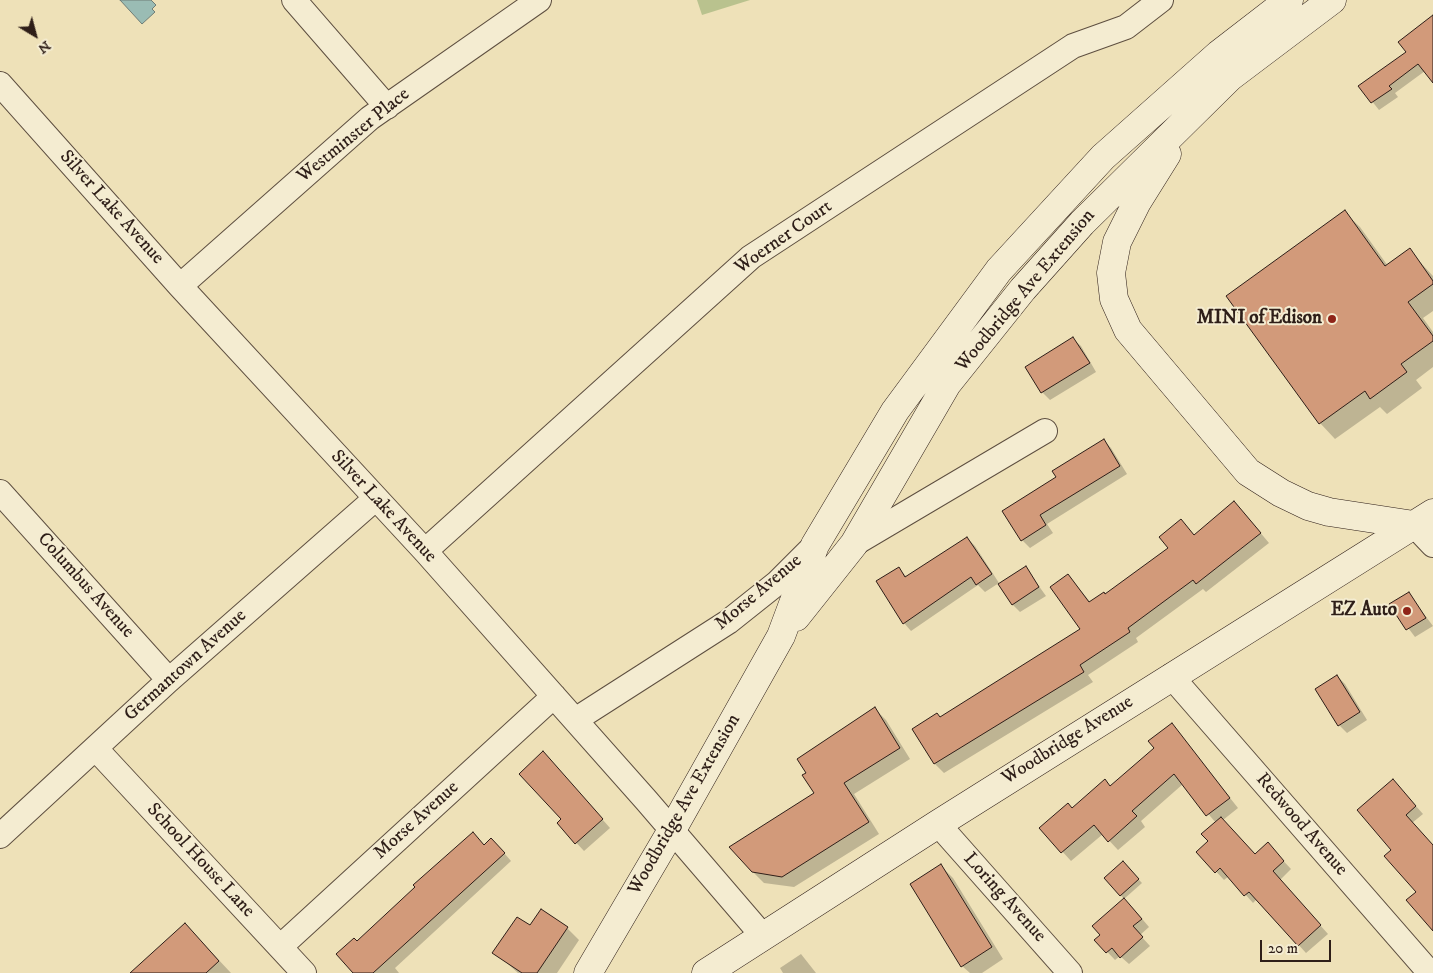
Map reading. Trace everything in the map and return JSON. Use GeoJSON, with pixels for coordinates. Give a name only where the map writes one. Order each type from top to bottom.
{"type":"FeatureCollection","features":[{"type":"Feature","properties":{"kind":"main road","name":"Woodbridge Ave Extension"},"geometry":{"type":"LineString","coordinates":[[588,973],[672,830],[781,636],[815,545],[896,411],[999,270],[1103,157],[1219,54],[1288,0]]}},
{"type":"Feature","properties":{"kind":"main road","name":"Woodbridge Ave Extension"},"geometry":{"type":"LineString","coordinates":[[781,636],[854,544],[947,384],[1022,289],[1082,223],[1230,77],[1332,0]]}},
{"type":"Feature","properties":{"kind":"main road"},"geometry":{"type":"LineString","coordinates":[[1230,77],[1165,156],[1137,202],[1117,242],[1111,273],[1114,299],[1128,330],[1248,472],[1281,494],[1308,506],[1329,512],[1424,519]]}},
{"type":"Feature","properties":{"kind":"main road","name":"Woodbridge Avenue"},"geometry":{"type":"LineString","coordinates":[[706,973],[762,935],[1171,676],[1424,519]]}},
{"type":"Feature","properties":{"kind":"street"},"geometry":{"type":"LineString","coordinates":[[294,0],[387,107]]}},
{"type":"Feature","properties":{"kind":"street","name":"Westminster Place"},"geometry":{"type":"LineString","coordinates":[[180,286],[370,118],[539,0]]}},
{"type":"Feature","properties":{"kind":"street","name":"Woerner Court"},"geometry":{"type":"LineString","coordinates":[[425,552],[751,257],[1073,46],[1126,27],[1161,0]]}},
{"type":"Feature","properties":{"kind":"street","name":"Silver Lake Avenue"},"geometry":{"type":"LineString","coordinates":[[0,84],[180,286],[425,552],[554,696],[762,935]]}},
{"type":"Feature","properties":{"kind":"street"},"geometry":{"type":"LineString","coordinates":[[854,544],[1045,431]]}},
{"type":"Feature","properties":{"kind":"street","name":"Columbus Avenue"},"geometry":{"type":"LineString","coordinates":[[0,492],[170,680]]}},
{"type":"Feature","properties":{"kind":"street","name":"Germantown Avenue"},"geometry":{"type":"LineString","coordinates":[[0,836],[170,680],[375,499]]}},
{"type":"Feature","properties":{"kind":"street"},"geometry":{"type":"LineString","coordinates":[[1424,519],[1433,545]]}},
{"type":"Feature","properties":{"kind":"street","name":"Morse Avenue"},"geometry":{"type":"LineString","coordinates":[[575,720],[728,622],[777,583],[815,545]]}},
{"type":"Feature","properties":{"kind":"street","name":"Redwood Avenue"},"geometry":{"type":"LineString","coordinates":[[1171,676],[1430,973]]}},
{"type":"Feature","properties":{"kind":"street","name":"Morse Avenue"},"geometry":{"type":"LineString","coordinates":[[280,947],[554,696]]}},
{"type":"Feature","properties":{"kind":"street","name":"School House Lane"},"geometry":{"type":"LineString","coordinates":[[96,749],[304,973]]}},
{"type":"Feature","properties":{"kind":"street","name":"Loring Avenue"},"geometry":{"type":"LineString","coordinates":[[938,824],[1070,973]]}},
{"type":"Feature","properties":{"kind":"green space"},"geometry":{"type":"Polygon","coordinates":[[[697,0],[750,0],[702,15],[697,0]]]}},
{"type":"Feature","properties":{"kind":"water"},"geometry":{"type":"Polygon","coordinates":[[[120,0],[151,0],[156,5],[152,9],[155,12],[142,24],[120,0]]]}},
{"type":"Feature","properties":{"kind":"building"},"geometry":{"type":"Polygon","coordinates":[[[1433,15],[1433,83],[1418,64],[1389,86],[1392,89],[1371,103],[1358,86],[1406,52],[1398,42],[1433,15]]]}},
{"type":"Feature","properties":{"kind":"building","name":"MINI of Edison"},"geometry":{"type":"Polygon","coordinates":[[[1345,210],[1385,266],[1410,248],[1433,281],[1433,284],[1408,302],[1433,336],[1433,341],[1401,364],[1407,372],[1370,399],[1365,391],[1319,424],[1226,296],[1345,210]]]}},
{"type":"Feature","properties":{"kind":"building"},"geometry":{"type":"Polygon","coordinates":[[[1073,337],[1090,363],[1041,393],[1025,367],[1073,337]]]}},
{"type":"Feature","properties":{"kind":"building"},"geometry":{"type":"Polygon","coordinates":[[[1104,439],[1120,466],[1040,515],[1046,525],[1021,541],[1002,511],[1056,477],[1052,471],[1104,439]]]}},
{"type":"Feature","properties":{"kind":"building"},"geometry":{"type":"Polygon","coordinates":[[[1234,501],[1261,533],[1196,584],[1193,580],[1128,628],[1130,632],[1080,665],[1084,672],[934,764],[912,729],[937,713],[940,717],[1080,629],[1050,587],[1068,574],[1089,602],[1104,592],[1105,594],[1168,548],[1159,537],[1181,519],[1194,535],[1234,501]]]}},
{"type":"Feature","properties":{"kind":"building"},"geometry":{"type":"Polygon","coordinates":[[[967,537],[992,574],[976,585],[971,577],[903,624],[876,581],[899,567],[905,577],[967,537]]]}},
{"type":"Feature","properties":{"kind":"building"},"geometry":{"type":"Polygon","coordinates":[[[1026,566],[1039,587],[1012,605],[998,584],[1026,566]]]}},
{"type":"Feature","properties":{"kind":"building","name":"EZ Auto"},"geometry":{"type":"Polygon","coordinates":[[[1409,592],[1426,618],[1406,630],[1389,604],[1409,592]]]}},
{"type":"Feature","properties":{"kind":"building"},"geometry":{"type":"Polygon","coordinates":[[[1337,675],[1360,712],[1338,726],[1315,689],[1337,675]]]}},
{"type":"Feature","properties":{"kind":"building"},"geometry":{"type":"Polygon","coordinates":[[[875,707],[900,748],[844,783],[869,822],[782,877],[752,872],[729,847],[814,793],[802,775],[806,773],[797,759],[875,707]]]}},
{"type":"Feature","properties":{"kind":"building"},"geometry":{"type":"Polygon","coordinates":[[[1172,723],[1230,798],[1206,816],[1174,774],[1132,811],[1137,816],[1108,842],[1094,825],[1061,853],[1039,828],[1068,803],[1072,808],[1105,779],[1110,786],[1154,748],[1148,741],[1172,723]]]}},
{"type":"Feature","properties":{"kind":"building"},"geometry":{"type":"Polygon","coordinates":[[[543,751],[603,819],[575,844],[557,823],[561,819],[519,774],[543,751]]]}},
{"type":"Feature","properties":{"kind":"building"},"geometry":{"type":"Polygon","coordinates":[[[1393,779],[1416,806],[1406,815],[1433,845],[1433,931],[1406,900],[1416,892],[1384,856],[1391,850],[1357,810],[1393,779]]]}},
{"type":"Feature","properties":{"kind":"building"},"geometry":{"type":"Polygon","coordinates":[[[1221,817],[1255,854],[1268,842],[1284,861],[1273,871],[1321,925],[1298,946],[1249,892],[1244,896],[1220,868],[1215,873],[1196,852],[1208,841],[1201,834],[1221,817]]]}},
{"type":"Feature","properties":{"kind":"building"},"geometry":{"type":"Polygon","coordinates":[[[473,832],[484,845],[491,838],[505,853],[373,973],[353,973],[336,954],[354,938],[357,941],[415,887],[413,885],[473,832]]]}},
{"type":"Feature","properties":{"kind":"building"},"geometry":{"type":"Polygon","coordinates":[[[1123,861],[1139,879],[1120,896],[1104,878],[1123,861]]]}},
{"type":"Feature","properties":{"kind":"building"},"geometry":{"type":"Polygon","coordinates":[[[941,864],[992,947],[961,967],[910,884],[941,864]]]}},
{"type":"Feature","properties":{"kind":"building"},"geometry":{"type":"Polygon","coordinates":[[[1124,898],[1142,919],[1133,926],[1143,937],[1120,958],[1112,948],[1106,953],[1094,940],[1100,935],[1092,926],[1124,898]]]}},
{"type":"Feature","properties":{"kind":"building"},"geometry":{"type":"Polygon","coordinates":[[[541,909],[568,927],[537,973],[522,973],[492,953],[517,917],[530,925],[541,909]]]}},
{"type":"Feature","properties":{"kind":"building"},"geometry":{"type":"Polygon","coordinates":[[[185,923],[219,961],[206,973],[130,973],[185,923]]]}},
{"type":"Feature","properties":{"kind":"place","name":"MINI of Edison"},"geometry":{"type":"Point","coordinates":[1332,319]}},
{"type":"Feature","properties":{"kind":"place","name":"EZ Auto"},"geometry":{"type":"Point","coordinates":[1407,611]}}]}
